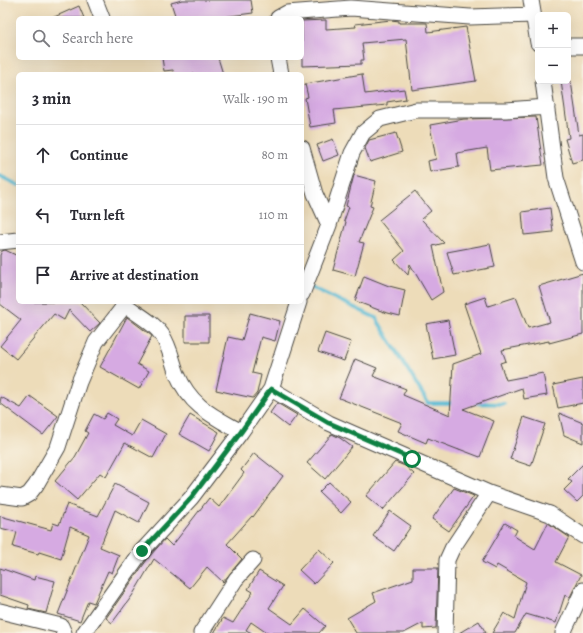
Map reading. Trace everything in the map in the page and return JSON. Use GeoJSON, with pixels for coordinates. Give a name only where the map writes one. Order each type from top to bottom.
{"type":"FeatureCollection","features":[{"type":"Feature","properties":{"kind":"street"},"geometry":{"type":"LineString","coordinates":[[95,0],[101,16]]}},
{"type":"Feature","properties":{"kind":"street"},"geometry":{"type":"LineString","coordinates":[[531,0],[535,26]]}},
{"type":"Feature","properties":{"kind":"street"},"geometry":{"type":"LineString","coordinates":[[282,16],[287,13],[352,8],[470,17],[533,15]]}},
{"type":"Feature","properties":{"kind":"street"},"geometry":{"type":"LineString","coordinates":[[571,46],[583,46]]}},
{"type":"Feature","properties":{"kind":"street"},"geometry":{"type":"LineString","coordinates":[[278,60],[281,72]]}},
{"type":"Feature","properties":{"kind":"street"},"geometry":{"type":"LineString","coordinates":[[543,84],[556,178],[583,262]]}},
{"type":"Feature","properties":{"kind":"street"},"geometry":{"type":"LineString","coordinates":[[304,289],[329,225],[352,153],[363,133],[380,119],[416,110],[506,110],[547,106]]}},
{"type":"Feature","properties":{"kind":"street"},"geometry":{"type":"LineString","coordinates":[[304,155],[315,194],[329,225]]}},
{"type":"Feature","properties":{"kind":"street"},"geometry":{"type":"LineString","coordinates":[[0,242],[16,240]]}},
{"type":"Feature","properties":{"kind":"street"},"geometry":{"type":"LineString","coordinates":[[0,495],[22,498],[29,494],[36,485],[58,448],[79,382],[96,342],[122,304]]}},
{"type":"Feature","properties":{"kind":"street"},"geometry":{"type":"LineString","coordinates":[[124,304],[154,325],[162,335],[187,395],[196,405],[241,432]]}},
{"type":"Feature","properties":{"kind":"street"},"geometry":{"type":"LineString","coordinates":[[84,633],[142,551],[191,498],[241,432],[271,389],[298,304]]}},
{"type":"Feature","properties":{"kind":"street"},"geometry":{"type":"LineString","coordinates":[[271,389],[329,423],[489,493],[550,514],[583,536]]}},
{"type":"Feature","properties":{"kind":"street"},"geometry":{"type":"LineString","coordinates":[[447,631],[447,560],[452,549],[489,493]]}},
{"type":"Feature","properties":{"kind":"street"},"geometry":{"type":"LineString","coordinates":[[201,633],[236,579],[253,560]]}},
{"type":"Feature","properties":{"kind":"street"},"geometry":{"type":"LineString","coordinates":[[563,633],[583,590]]}},
{"type":"Feature","properties":{"kind":"street"},"geometry":{"type":"LineString","coordinates":[[0,611],[61,626],[64,633]]}},
{"type":"Feature","properties":{"kind":"building"},"geometry":{"type":"Polygon","coordinates":[[[182,0],[251,0],[253,13],[230,16],[175,16],[171,3],[182,0]]]}},
{"type":"Feature","properties":{"kind":"building"},"geometry":{"type":"Polygon","coordinates":[[[79,6],[83,16],[56,16],[79,6]]]}},
{"type":"Feature","properties":{"kind":"building"},"geometry":{"type":"Polygon","coordinates":[[[326,20],[326,29],[356,27],[355,24],[391,20],[399,21],[399,23],[427,23],[428,32],[466,27],[476,81],[412,90],[406,39],[362,43],[364,60],[361,60],[361,64],[302,66],[302,60],[304,60],[304,21],[326,20]]]}},
{"type":"Feature","properties":{"kind":"building"},"geometry":{"type":"Polygon","coordinates":[[[162,60],[219,60],[222,72],[174,72],[173,70],[164,71],[162,60]]]}},
{"type":"Feature","properties":{"kind":"building"},"geometry":{"type":"Polygon","coordinates":[[[362,74],[365,94],[404,89],[406,99],[387,102],[387,105],[334,110],[336,123],[310,127],[305,98],[308,97],[305,84],[362,74]]]}},
{"type":"Feature","properties":{"kind":"building"},"geometry":{"type":"Polygon","coordinates":[[[571,81],[579,135],[583,134],[583,160],[572,163],[565,139],[569,138],[561,84],[571,84],[571,81]]]}},
{"type":"Feature","properties":{"kind":"building"},"geometry":{"type":"Polygon","coordinates":[[[536,117],[543,165],[490,170],[487,148],[457,153],[459,167],[430,172],[428,161],[436,159],[430,125],[464,119],[536,117]]]}},
{"type":"Feature","properties":{"kind":"building"},"geometry":{"type":"Polygon","coordinates":[[[396,133],[402,152],[370,162],[365,148],[369,140],[396,133]]]}},
{"type":"Feature","properties":{"kind":"building"},"geometry":{"type":"Polygon","coordinates":[[[333,139],[339,155],[323,161],[317,145],[333,139]]]}},
{"type":"Feature","properties":{"kind":"building"},"geometry":{"type":"Polygon","coordinates":[[[354,175],[376,181],[370,206],[373,207],[359,242],[364,243],[355,276],[333,270],[346,222],[344,221],[349,207],[346,206],[354,175]]]}},
{"type":"Feature","properties":{"kind":"building"},"geometry":{"type":"Polygon","coordinates":[[[415,191],[431,211],[421,219],[444,243],[433,246],[443,292],[431,300],[410,264],[408,275],[394,260],[404,251],[379,220],[415,191]]]}},
{"type":"Feature","properties":{"kind":"building"},"geometry":{"type":"Polygon","coordinates":[[[550,208],[553,232],[524,235],[522,212],[550,208]]]}},
{"type":"Feature","properties":{"kind":"building"},"geometry":{"type":"Polygon","coordinates":[[[490,244],[495,267],[454,275],[447,252],[490,244]]]}},
{"type":"Feature","properties":{"kind":"building"},"geometry":{"type":"Polygon","coordinates":[[[5,250],[16,255],[16,304],[82,304],[100,323],[90,332],[69,310],[64,320],[54,314],[16,359],[0,346],[21,320],[0,304],[0,255],[2,251],[5,250]]]}},
{"type":"Feature","properties":{"kind":"building"},"geometry":{"type":"Polygon","coordinates":[[[583,273],[583,334],[549,343],[549,341],[502,350],[506,361],[500,363],[506,380],[543,373],[547,395],[524,399],[522,388],[463,409],[494,421],[480,457],[428,438],[426,443],[398,431],[402,423],[339,398],[355,359],[377,368],[373,376],[406,389],[403,395],[450,415],[453,364],[481,354],[464,304],[485,297],[488,306],[516,297],[528,328],[550,322],[539,286],[583,273]]]}},
{"type":"Feature","properties":{"kind":"building"},"geometry":{"type":"Polygon","coordinates":[[[364,276],[389,286],[405,290],[400,316],[384,312],[355,301],[364,276]]]}},
{"type":"Feature","properties":{"kind":"building"},"geometry":{"type":"Polygon","coordinates":[[[250,313],[280,321],[275,341],[261,337],[252,373],[261,375],[257,393],[253,398],[216,390],[228,337],[242,340],[250,313]]]}},
{"type":"Feature","properties":{"kind":"building"},"geometry":{"type":"Polygon","coordinates":[[[185,316],[209,316],[209,342],[185,342],[185,316]]]}},
{"type":"Feature","properties":{"kind":"building"},"geometry":{"type":"Polygon","coordinates":[[[127,317],[152,336],[137,364],[149,371],[139,389],[100,367],[127,317]]]}},
{"type":"Feature","properties":{"kind":"building"},"geometry":{"type":"Polygon","coordinates":[[[448,320],[455,355],[433,359],[426,324],[448,320]]]}},
{"type":"Feature","properties":{"kind":"building"},"geometry":{"type":"Polygon","coordinates":[[[325,333],[351,342],[344,361],[318,352],[325,333]]]}},
{"type":"Feature","properties":{"kind":"building"},"geometry":{"type":"Polygon","coordinates":[[[583,379],[583,403],[558,408],[553,385],[583,379]]]}},
{"type":"Feature","properties":{"kind":"building"},"geometry":{"type":"Polygon","coordinates":[[[30,396],[58,416],[43,435],[0,403],[1,397],[21,408],[30,396]]]}},
{"type":"Feature","properties":{"kind":"building"},"geometry":{"type":"Polygon","coordinates":[[[277,403],[297,415],[288,427],[270,413],[277,403]]]}},
{"type":"Feature","properties":{"kind":"building"},"geometry":{"type":"Polygon","coordinates":[[[107,413],[117,419],[113,425],[132,436],[141,420],[166,434],[153,458],[125,443],[106,477],[100,473],[77,500],[55,481],[75,457],[88,433],[85,431],[94,414],[103,419],[107,413]]]}},
{"type":"Feature","properties":{"kind":"building"},"geometry":{"type":"Polygon","coordinates":[[[559,413],[583,423],[583,443],[564,435],[559,413]]]}},
{"type":"Feature","properties":{"kind":"building"},"geometry":{"type":"Polygon","coordinates":[[[190,415],[219,432],[209,451],[179,434],[190,415]]]}},
{"type":"Feature","properties":{"kind":"building"},"geometry":{"type":"Polygon","coordinates":[[[524,417],[545,424],[531,466],[510,459],[524,417]]]}},
{"type":"Feature","properties":{"kind":"building"},"geometry":{"type":"Polygon","coordinates":[[[332,434],[352,447],[325,479],[307,463],[332,434]]]}},
{"type":"Feature","properties":{"kind":"building"},"geometry":{"type":"Polygon","coordinates":[[[254,453],[283,476],[253,517],[252,516],[227,544],[242,559],[223,582],[207,567],[190,588],[154,559],[132,596],[112,623],[106,618],[149,557],[165,539],[172,546],[209,498],[219,507],[244,473],[241,470],[254,453]]]}},
{"type":"Feature","properties":{"kind":"building"},"geometry":{"type":"Polygon","coordinates":[[[395,462],[405,466],[414,474],[383,510],[366,496],[395,462]]]}},
{"type":"Feature","properties":{"kind":"building"},"geometry":{"type":"Polygon","coordinates":[[[583,464],[583,496],[577,502],[564,490],[572,482],[568,479],[583,464]]]}},
{"type":"Feature","properties":{"kind":"building"},"geometry":{"type":"Polygon","coordinates":[[[329,482],[351,502],[341,513],[319,492],[329,482]]]}},
{"type":"Feature","properties":{"kind":"building"},"geometry":{"type":"Polygon","coordinates":[[[115,484],[149,502],[139,523],[115,510],[100,547],[119,555],[112,573],[108,571],[94,603],[88,601],[80,621],[58,614],[89,535],[70,527],[61,559],[39,552],[38,554],[13,547],[17,532],[0,528],[0,516],[51,530],[53,523],[59,525],[67,504],[98,516],[115,484]]]}},
{"type":"Feature","properties":{"kind":"building"},"geometry":{"type":"Polygon","coordinates":[[[454,488],[474,496],[449,531],[432,519],[454,488]]]}},
{"type":"Feature","properties":{"kind":"building"},"geometry":{"type":"Polygon","coordinates":[[[390,511],[411,526],[394,551],[373,536],[390,511]]]}},
{"type":"Feature","properties":{"kind":"building"},"geometry":{"type":"Polygon","coordinates":[[[505,523],[517,530],[514,536],[535,549],[548,523],[569,537],[556,562],[581,575],[570,597],[565,595],[556,623],[526,614],[515,633],[492,633],[504,613],[515,619],[526,582],[497,565],[495,569],[482,562],[505,523]]]}},
{"type":"Feature","properties":{"kind":"building"},"geometry":{"type":"Polygon","coordinates":[[[319,549],[334,563],[314,584],[299,570],[319,549]]]}},
{"type":"Feature","properties":{"kind":"building"},"geometry":{"type":"Polygon","coordinates":[[[0,568],[34,580],[35,576],[55,581],[46,613],[28,609],[29,605],[0,595],[0,568]]]}},
{"type":"Feature","properties":{"kind":"building"},"geometry":{"type":"Polygon","coordinates":[[[413,568],[438,568],[436,628],[423,629],[423,623],[404,633],[356,633],[347,618],[376,601],[373,593],[413,579],[413,568]]]}},
{"type":"Feature","properties":{"kind":"building"},"geometry":{"type":"Polygon","coordinates":[[[259,571],[283,586],[269,608],[292,624],[305,609],[325,626],[319,633],[267,633],[251,622],[246,630],[252,633],[214,633],[223,618],[233,623],[253,592],[248,589],[259,571]]]}},
{"type":"Feature","properties":{"kind":"building"},"geometry":{"type":"Polygon","coordinates":[[[479,621],[486,633],[459,633],[479,621]]]}},
{"type":"Feature","properties":{"kind":"waterway"},"geometry":{"type":"LineString","coordinates":[[0,176],[16,184]]}},
{"type":"Feature","properties":{"kind":"waterway"},"geometry":{"type":"LineString","coordinates":[[309,286],[376,318],[428,403],[456,403]]}},
{"type":"Feature","properties":{"kind":"waterway"},"geometry":{"type":"LineString","coordinates":[[475,403],[504,404]]}},
{"type":"Feature","properties":{"kind":"route"},"geometry":{"type":"LineString","coordinates":[[142,551],[191,498],[241,432],[271,389],[329,423],[412,459]]}}]}
